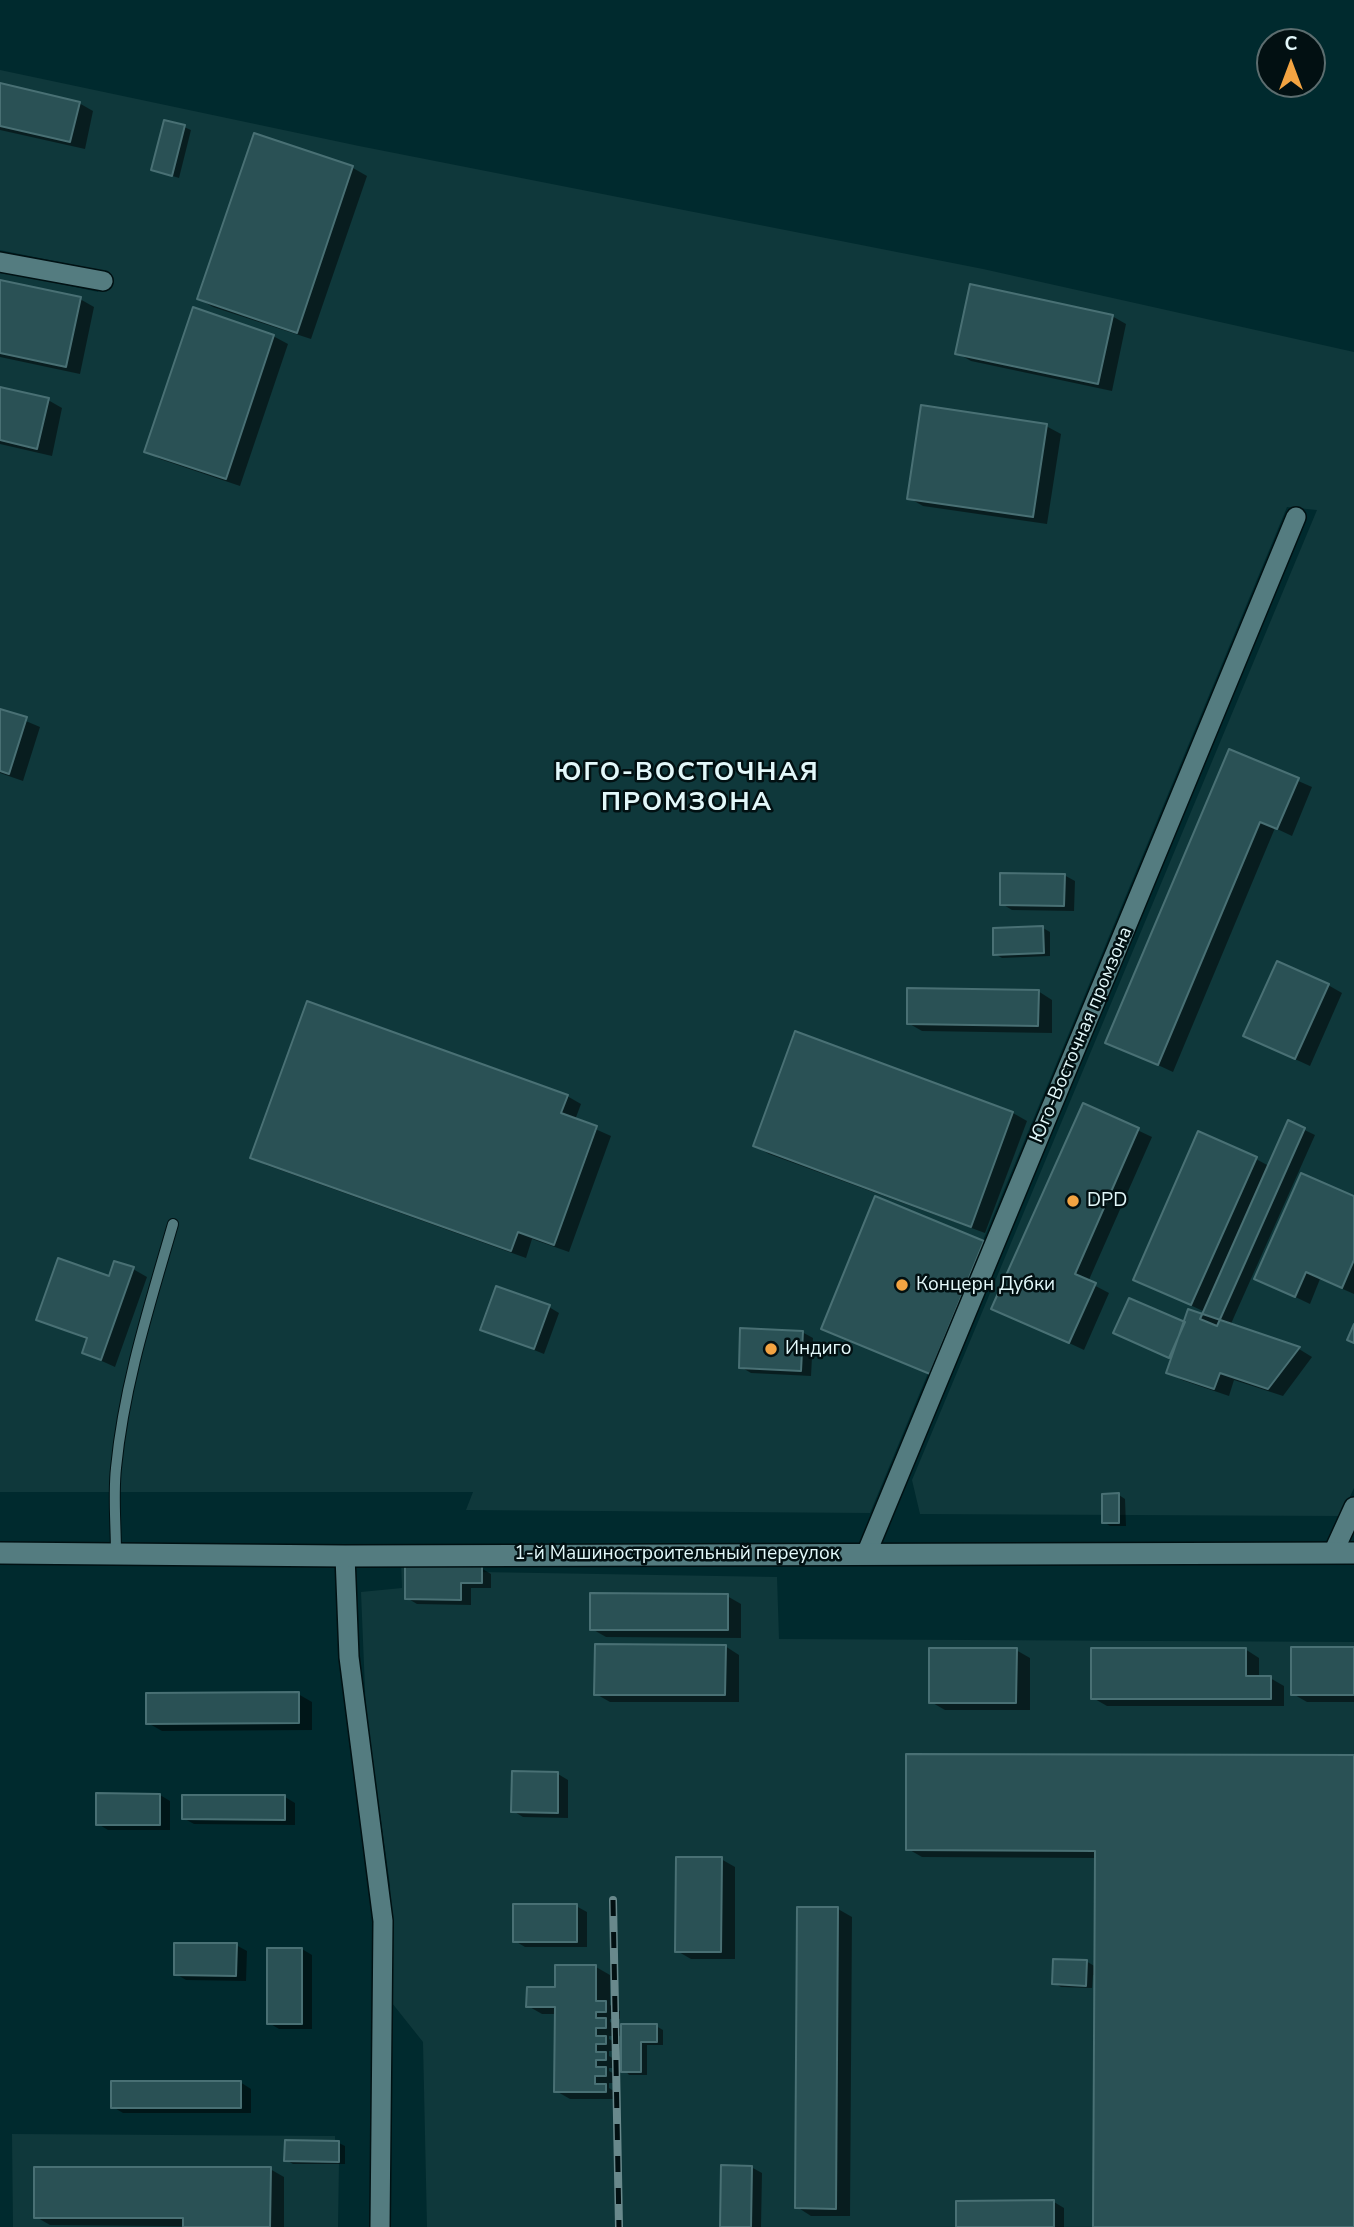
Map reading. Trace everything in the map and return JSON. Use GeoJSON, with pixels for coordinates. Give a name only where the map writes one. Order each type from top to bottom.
{"type":"FeatureCollection","features":[{"type":"Feature","properties":{"kind":"street"},"geometry":{"type":"LineString","coordinates":[[0,262],[103,281]]}},
{"type":"Feature","properties":{"kind":"street","name":"Юго-Восточная промзона"},"geometry":{"type":"LineString","coordinates":[[867,1552],[1296,517]]}},
{"type":"Feature","properties":{"kind":"street"},"geometry":{"type":"LineString","coordinates":[[1344,1553],[1354,1507]]}},
{"type":"Feature","properties":{"kind":"street","name":"1-й Машиностроительный переулок"},"geometry":{"type":"LineString","coordinates":[[0,1553],[345,1556],[867,1552],[1344,1553]]}},
{"type":"Feature","properties":{"kind":"street"},"geometry":{"type":"LineString","coordinates":[[345,1556],[349,1657],[383,1921],[380,2227]]}},
{"type":"Feature","properties":{"kind":"lane"},"geometry":{"type":"LineString","coordinates":[[116,1554],[115,1471],[122,1421],[137,1350],[173,1224]]}},
{"type":"Feature","properties":{"kind":"shaded area"},"geometry":{"type":"Polygon","coordinates":[[[0,70],[359,146],[983,269],[1354,352],[1354,1488],[1341,1516],[920,1514],[912,1480],[1317,510],[1287,507],[870,1513],[466,1510],[473,1492],[0,1492],[0,271],[98,292],[108,272],[0,250],[0,70]]]}},
{"type":"Feature","properties":{"kind":"shaded area"},"geometry":{"type":"Polygon","coordinates":[[[401,1560],[480,1572],[777,1577],[779,1639],[1354,1642],[1354,2227],[427,2227],[423,2042],[392,2003],[390,1885],[366,1714],[361,1592],[402,1588],[401,1560]]]}},
{"type":"Feature","properties":{"kind":"shaded area"},"geometry":{"type":"Polygon","coordinates":[[[12,2134],[335,2136],[335,2157],[339,2161],[338,2227],[13,2227],[12,2134]]]}},
{"type":"Feature","properties":{"kind":"building"},"geometry":{"type":"Polygon","coordinates":[[[0,83],[80,102],[70,142],[0,126],[0,83]]]}},
{"type":"Feature","properties":{"kind":"building"},"geometry":{"type":"Polygon","coordinates":[[[164,120],[185,125],[172,176],[151,170],[164,120]]]}},
{"type":"Feature","properties":{"kind":"building"},"geometry":{"type":"Polygon","coordinates":[[[254,133],[353,166],[297,333],[197,299],[254,133]]]}},
{"type":"Feature","properties":{"kind":"building"},"geometry":{"type":"Polygon","coordinates":[[[0,280],[81,297],[66,367],[0,353],[0,280]]]}},
{"type":"Feature","properties":{"kind":"building"},"geometry":{"type":"Polygon","coordinates":[[[970,284],[1113,315],[1098,384],[955,354],[970,284]]]}},
{"type":"Feature","properties":{"kind":"building"},"geometry":{"type":"Polygon","coordinates":[[[193,307],[274,335],[226,479],[144,452],[193,307]]]}},
{"type":"Feature","properties":{"kind":"building"},"geometry":{"type":"Polygon","coordinates":[[[0,387],[49,398],[37,449],[0,440],[0,387]]]}},
{"type":"Feature","properties":{"kind":"building"},"geometry":{"type":"Polygon","coordinates":[[[921,405],[1047,424],[1033,517],[907,499],[921,405]]]}},
{"type":"Feature","properties":{"kind":"building"},"geometry":{"type":"Polygon","coordinates":[[[0,709],[27,717],[9,774],[0,771],[0,709]]]}},
{"type":"Feature","properties":{"kind":"building"},"geometry":{"type":"Polygon","coordinates":[[[1229,749],[1299,778],[1277,829],[1260,822],[1158,1065],[1105,1043],[1229,749]]]}},
{"type":"Feature","properties":{"kind":"building"},"geometry":{"type":"Polygon","coordinates":[[[1000,873],[1065,874],[1064,906],[1000,905],[1000,873]]]}},
{"type":"Feature","properties":{"kind":"building"},"geometry":{"type":"Polygon","coordinates":[[[1043,926],[1044,953],[993,955],[993,928],[1043,926]]]}},
{"type":"Feature","properties":{"kind":"building"},"geometry":{"type":"Polygon","coordinates":[[[1277,961],[1329,984],[1295,1059],[1243,1036],[1277,961]]]}},
{"type":"Feature","properties":{"kind":"building"},"geometry":{"type":"Polygon","coordinates":[[[907,988],[1039,990],[1038,1026],[907,1024],[907,988]]]}},
{"type":"Feature","properties":{"kind":"building"},"geometry":{"type":"Polygon","coordinates":[[[307,1001],[568,1095],[561,1113],[597,1126],[554,1245],[518,1232],[511,1251],[250,1158],[307,1001]]]}},
{"type":"Feature","properties":{"kind":"building"},"geometry":{"type":"Polygon","coordinates":[[[795,1031],[1013,1112],[971,1227],[753,1146],[795,1031]]]}},
{"type":"Feature","properties":{"kind":"building","name":"DPD"},"geometry":{"type":"Polygon","coordinates":[[[1083,1103],[1139,1128],[1075,1274],[1096,1283],[1069,1343],[991,1309],[1083,1103]]]}},
{"type":"Feature","properties":{"kind":"building"},"geometry":{"type":"Polygon","coordinates":[[[1288,1120],[1305,1128],[1217,1326],[1200,1319],[1288,1120]]]}},
{"type":"Feature","properties":{"kind":"building"},"geometry":{"type":"Polygon","coordinates":[[[1198,1131],[1257,1157],[1191,1305],[1133,1280],[1198,1131]]]}},
{"type":"Feature","properties":{"kind":"building"},"geometry":{"type":"Polygon","coordinates":[[[1301,1173],[1354,1196],[1354,1260],[1342,1288],[1306,1272],[1295,1297],[1254,1279],[1301,1173]]]}},
{"type":"Feature","properties":{"kind":"building","name":"Концерн Дубки"},"geometry":{"type":"Polygon","coordinates":[[[875,1196],[984,1241],[930,1374],[821,1329],[875,1196]]]}},
{"type":"Feature","properties":{"kind":"building"},"geometry":{"type":"Polygon","coordinates":[[[58,1258],[109,1276],[114,1261],[134,1267],[101,1360],[82,1353],[87,1338],[36,1320],[58,1258]]]}},
{"type":"Feature","properties":{"kind":"building"},"geometry":{"type":"Polygon","coordinates":[[[496,1286],[550,1305],[534,1349],[480,1330],[496,1286]]]}},
{"type":"Feature","properties":{"kind":"building"},"geometry":{"type":"Polygon","coordinates":[[[1129,1298],[1185,1322],[1169,1358],[1113,1333],[1129,1298]]]}},
{"type":"Feature","properties":{"kind":"building"},"geometry":{"type":"Polygon","coordinates":[[[1188,1309],[1300,1347],[1268,1389],[1220,1373],[1214,1389],[1166,1373],[1188,1309]]]}},
{"type":"Feature","properties":{"kind":"building"},"geometry":{"type":"Polygon","coordinates":[[[1354,1324],[1354,1343],[1347,1340],[1354,1324]]]}},
{"type":"Feature","properties":{"kind":"building","name":"Индиго"},"geometry":{"type":"Polygon","coordinates":[[[740,1328],[803,1331],[801,1371],[739,1368],[740,1328]]]}},
{"type":"Feature","properties":{"kind":"building"},"geometry":{"type":"Polygon","coordinates":[[[1119,1493],[1119,1523],[1102,1523],[1102,1494],[1119,1493]]]}},
{"type":"Feature","properties":{"kind":"building"},"geometry":{"type":"Polygon","coordinates":[[[405,1566],[482,1566],[482,1583],[461,1583],[461,1600],[405,1599],[405,1566]]]}},
{"type":"Feature","properties":{"kind":"building"},"geometry":{"type":"Polygon","coordinates":[[[590,1593],[728,1594],[728,1630],[590,1630],[590,1593]]]}},
{"type":"Feature","properties":{"kind":"building"},"geometry":{"type":"Polygon","coordinates":[[[595,1644],[726,1645],[725,1695],[594,1695],[595,1644]]]}},
{"type":"Feature","properties":{"kind":"building"},"geometry":{"type":"Polygon","coordinates":[[[1291,1647],[1354,1647],[1354,1695],[1291,1695],[1291,1647]]]}},
{"type":"Feature","properties":{"kind":"building"},"geometry":{"type":"Polygon","coordinates":[[[929,1648],[1017,1648],[1016,1703],[929,1703],[929,1648]]]}},
{"type":"Feature","properties":{"kind":"building"},"geometry":{"type":"Polygon","coordinates":[[[1091,1648],[1246,1648],[1246,1676],[1271,1676],[1271,1699],[1091,1699],[1091,1648]]]}},
{"type":"Feature","properties":{"kind":"building"},"geometry":{"type":"Polygon","coordinates":[[[299,1692],[299,1723],[146,1724],[146,1693],[299,1692]]]}},
{"type":"Feature","properties":{"kind":"building"},"geometry":{"type":"Polygon","coordinates":[[[906,1754],[1354,1755],[1354,2227],[1093,2227],[1095,1851],[906,1850],[906,1754]]]}},
{"type":"Feature","properties":{"kind":"building"},"geometry":{"type":"Polygon","coordinates":[[[512,1771],[558,1772],[558,1813],[511,1812],[512,1771]]]}},
{"type":"Feature","properties":{"kind":"building"},"geometry":{"type":"Polygon","coordinates":[[[96,1793],[160,1794],[160,1825],[96,1825],[96,1793]]]}},
{"type":"Feature","properties":{"kind":"building"},"geometry":{"type":"Polygon","coordinates":[[[182,1795],[285,1795],[285,1820],[182,1819],[182,1795]]]}},
{"type":"Feature","properties":{"kind":"building"},"geometry":{"type":"Polygon","coordinates":[[[676,1857],[722,1857],[721,1952],[675,1952],[676,1857]]]}},
{"type":"Feature","properties":{"kind":"building"},"geometry":{"type":"Polygon","coordinates":[[[513,1904],[577,1904],[577,1942],[513,1942],[513,1904]]]}},
{"type":"Feature","properties":{"kind":"building"},"geometry":{"type":"Polygon","coordinates":[[[797,1907],[838,1907],[836,2209],[795,2208],[797,1907]]]}},
{"type":"Feature","properties":{"kind":"building"},"geometry":{"type":"Polygon","coordinates":[[[174,1943],[237,1943],[236,1976],[174,1975],[174,1943]]]}},
{"type":"Feature","properties":{"kind":"building"},"geometry":{"type":"Polygon","coordinates":[[[267,1948],[302,1948],[302,2024],[267,2024],[267,1948]]]}},
{"type":"Feature","properties":{"kind":"building"},"geometry":{"type":"Polygon","coordinates":[[[1053,1959],[1087,1960],[1086,1986],[1052,1984],[1053,1959]]]}},
{"type":"Feature","properties":{"kind":"building"},"geometry":{"type":"Polygon","coordinates":[[[555,1965],[596,1965],[596,2001],[606,2001],[606,2012],[596,2012],[596,2018],[606,2018],[606,2028],[596,2028],[596,2036],[606,2036],[606,2044],[596,2044],[596,2052],[606,2052],[606,2060],[596,2060],[596,2067],[606,2067],[606,2076],[595,2076],[595,2084],[606,2084],[606,2092],[554,2092],[555,2007],[526,2007],[527,1987],[555,1987],[555,1965]]]}},
{"type":"Feature","properties":{"kind":"building"},"geometry":{"type":"Polygon","coordinates":[[[621,2024],[657,2024],[657,2042],[641,2042],[641,2072],[621,2072],[621,2024]]]}},
{"type":"Feature","properties":{"kind":"building"},"geometry":{"type":"Polygon","coordinates":[[[111,2081],[241,2081],[241,2108],[111,2108],[111,2081]]]}},
{"type":"Feature","properties":{"kind":"building"},"geometry":{"type":"Polygon","coordinates":[[[285,2140],[339,2141],[339,2162],[284,2161],[285,2140]]]}},
{"type":"Feature","properties":{"kind":"building"},"geometry":{"type":"Polygon","coordinates":[[[721,2165],[752,2166],[751,2227],[720,2227],[721,2165]]]}},
{"type":"Feature","properties":{"kind":"building"},"geometry":{"type":"Polygon","coordinates":[[[34,2167],[271,2167],[270,2227],[183,2227],[183,2218],[34,2218],[34,2167]]]}},
{"type":"Feature","properties":{"kind":"building"},"geometry":{"type":"Polygon","coordinates":[[[1054,2200],[1054,2227],[956,2227],[956,2201],[1054,2200]]]}},
{"type":"Feature","properties":{"kind":"railway"},"geometry":{"type":"LineString","coordinates":[[613,1900],[619,2227]]}},
{"type":"Feature","properties":{"kind":"place","name":"DPD"},"geometry":{"type":"Point","coordinates":[1073,1201]}},
{"type":"Feature","properties":{"kind":"place","name":"Концерн Дубки"},"geometry":{"type":"Point","coordinates":[902,1285]}},
{"type":"Feature","properties":{"kind":"place","name":"Индиго"},"geometry":{"type":"Point","coordinates":[771,1349]}},
{"type":"Feature","properties":{"kind":"district","name":"ЮГО-ВОСТОЧНАЯ ПРОМЗОНА"},"geometry":{"type":"Point","coordinates":[687,789]}}]}
